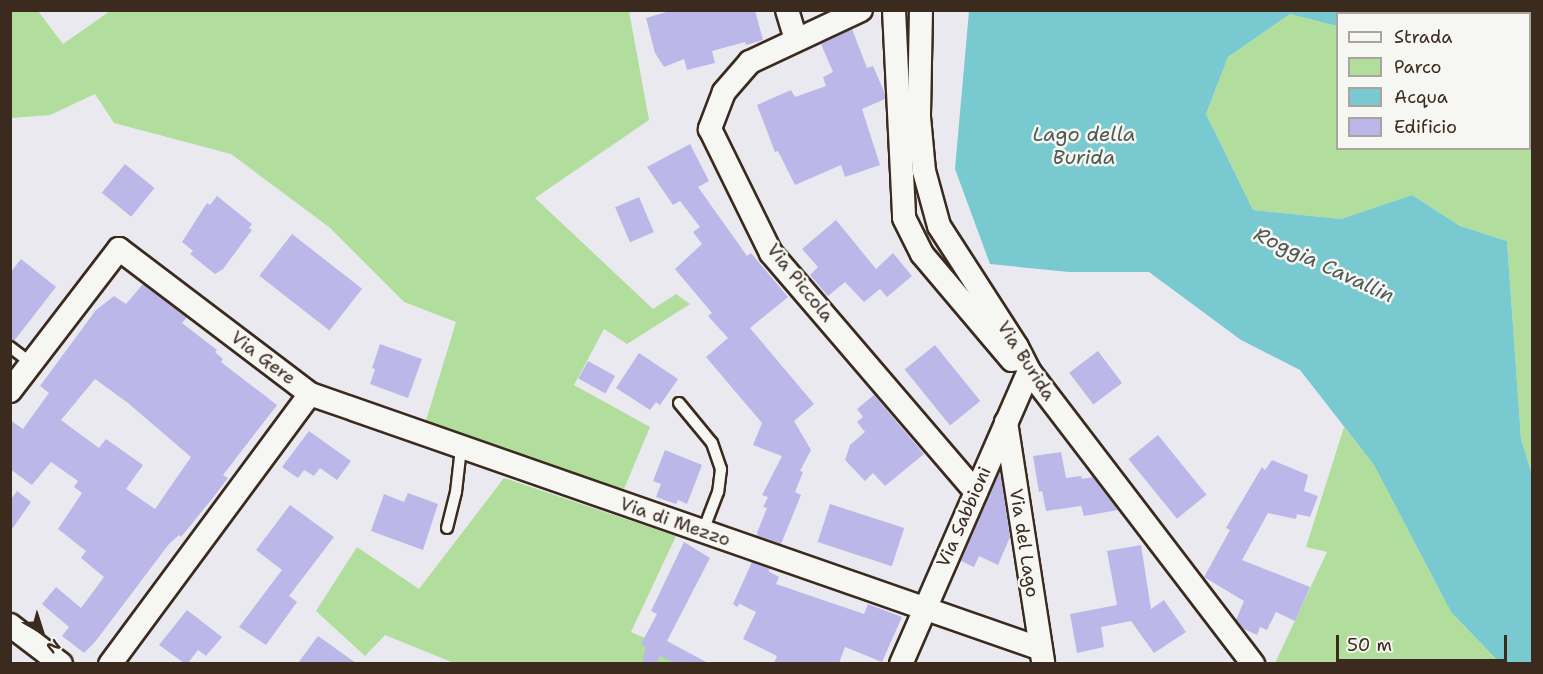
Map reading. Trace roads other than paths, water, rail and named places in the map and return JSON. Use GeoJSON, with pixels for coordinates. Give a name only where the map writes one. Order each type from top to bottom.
{"type":"FeatureCollection","features":[{"type":"Feature","properties":{"kind":"street"},"geometry":{"type":"LineString","coordinates":[[787,10],[796,39]]}},
{"type":"Feature","properties":{"kind":"street","name":"Via Piccola"},"geometry":{"type":"LineString","coordinates":[[861,10],[750,62],[724,92],[710,129],[771,253],[976,492]]}},
{"type":"Feature","properties":{"kind":"street"},"geometry":{"type":"LineString","coordinates":[[894,10],[904,218],[922,254],[1012,361],[1029,371]]}},
{"type":"Feature","properties":{"kind":"street","name":"Via Burida"},"geometry":{"type":"LineString","coordinates":[[921,10],[919,117],[924,171],[939,226],[1017,347],[1029,371],[1252,663]]}},
{"type":"Feature","properties":{"kind":"street","name":"Via Gere"},"geometry":{"type":"LineString","coordinates":[[10,391],[119,249],[310,394],[110,663]]}},
{"type":"Feature","properties":{"kind":"street","name":"Via Sabbioni"},"geometry":{"type":"LineString","coordinates":[[901,663],[1029,371]]}},
{"type":"Feature","properties":{"kind":"street","name":"Via di Mezzo"},"geometry":{"type":"LineString","coordinates":[[310,394],[924,608],[1042,656]]}},
{"type":"Feature","properties":{"kind":"street","name":"Via del Lago"},"geometry":{"type":"LineString","coordinates":[[1006,422],[1042,656]]}},
{"type":"Feature","properties":{"kind":"street"},"geometry":{"type":"LineString","coordinates":[[10,625],[61,663]]}},
{"type":"Feature","properties":{"kind":"lane"},"geometry":{"type":"LineString","coordinates":[[10,347],[32,363]]}},
{"type":"Feature","properties":{"kind":"lane"},"geometry":{"type":"LineString","coordinates":[[679,403],[712,443],[721,469],[718,492],[702,532]]}},
{"type":"Feature","properties":{"kind":"lane"},"geometry":{"type":"LineString","coordinates":[[447,528],[456,492],[461,448]]}},
{"type":"Feature","properties":{"kind":"water","name":"Lago della Burida"},"geometry":{"type":"Polygon","coordinates":[[[969,11],[1532,11],[1532,114],[1531,12],[1336,12],[1336,26],[1290,14],[1228,57],[1206,114],[1253,210],[1341,219],[1412,195],[1460,226],[1507,241],[1521,439],[1532,475],[1532,663],[1500,663],[1451,612],[1374,465],[1300,370],[1241,340],[1149,272],[1069,272],[990,264],[955,169],[969,11]]]}},
{"type":"Feature","properties":{"kind":"water label","name":"Roggia Cavallin"},"geometry":{"type":"Point","coordinates":[1324,265]}}]}
